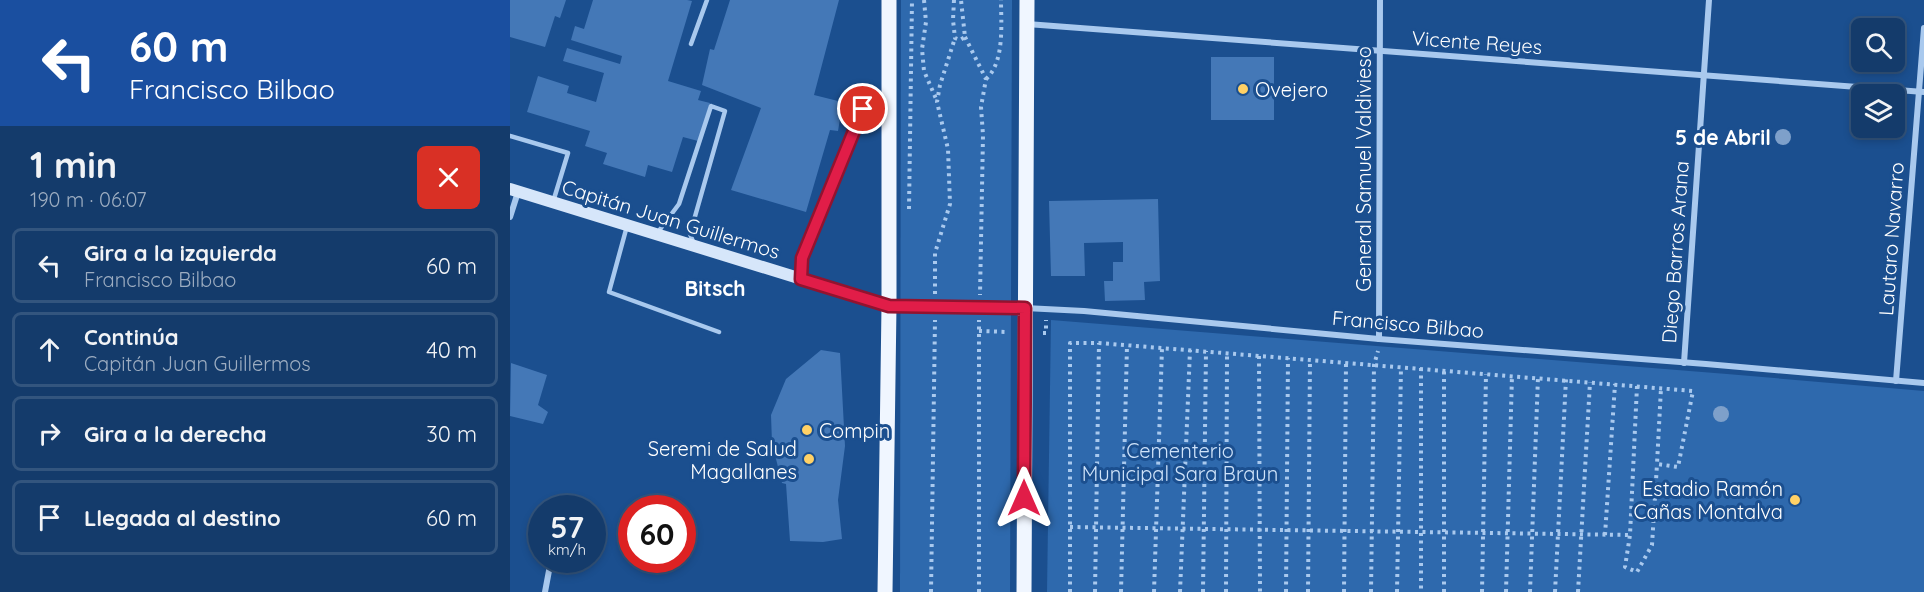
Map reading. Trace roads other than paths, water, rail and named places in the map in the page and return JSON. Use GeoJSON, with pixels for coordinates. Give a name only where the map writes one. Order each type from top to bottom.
{"type":"FeatureCollection","features":[{"type":"Feature","properties":{"kind":"main road"},"geometry":{"type":"LineString","coordinates":[[885,592],[889,306],[889,0]]}},
{"type":"Feature","properties":{"kind":"main road"},"geometry":{"type":"LineString","coordinates":[[1024,592],[1027,0]]}},
{"type":"Feature","properties":{"kind":"street","name":"General Samuel Valdivieso"},"geometry":{"type":"LineString","coordinates":[[1380,0],[1380,343]]}},
{"type":"Feature","properties":{"kind":"street","name":"Diego Barros Arana"},"geometry":{"type":"LineString","coordinates":[[1684,363],[1709,0]]}},
{"type":"Feature","properties":{"kind":"street","name":"Vicente Reyes"},"geometry":{"type":"LineString","coordinates":[[1027,24],[1921,92]]}},
{"type":"Feature","properties":{"kind":"street","name":"Lautaro Navarro"},"geometry":{"type":"LineString","coordinates":[[1896,381],[1921,92],[1924,28]]}},
{"type":"Feature","properties":{"kind":"street","name":"Capitán Juan Guillermos"},"geometry":{"type":"LineString","coordinates":[[514,190],[889,306]]}},
{"type":"Feature","properties":{"kind":"street"},"geometry":{"type":"LineString","coordinates":[[510,218],[514,190]]}},
{"type":"Feature","properties":{"kind":"street","name":"Francisco Bilbao"},"geometry":{"type":"LineString","coordinates":[[889,306],[1084,310],[1380,343],[1684,363],[1924,383]]}},
{"type":"Feature","properties":{"kind":"street"},"geometry":{"type":"LineString","coordinates":[[545,592],[549,573]]}},
{"type":"Feature","properties":{"kind":"lane"},"geometry":{"type":"LineString","coordinates":[[691,45],[707,0]]}},
{"type":"Feature","properties":{"kind":"lane"},"geometry":{"type":"LineString","coordinates":[[656,235],[679,204],[711,106],[725,111],[690,234],[696,247]]}},
{"type":"Feature","properties":{"kind":"lane"},"geometry":{"type":"LineString","coordinates":[[801,279],[802,258],[863,109],[889,107]]}},
{"type":"Feature","properties":{"kind":"lane"},"geometry":{"type":"LineString","coordinates":[[510,136],[568,153],[553,203]]}},
{"type":"Feature","properties":{"kind":"lane"},"geometry":{"type":"LineString","coordinates":[[627,226],[609,292],[719,332]]}},
{"type":"Feature","properties":{"kind":"place","name":"Ovejero"},"geometry":{"type":"Point","coordinates":[1243,89]}},
{"type":"Feature","properties":{"kind":"place","name":"Compin"},"geometry":{"type":"Point","coordinates":[807,430]}},
{"type":"Feature","properties":{"kind":"place","name":"Seremi de Salud Magallanes"},"geometry":{"type":"Point","coordinates":[809,459]}},
{"type":"Feature","properties":{"kind":"place","name":"Estadio Ramón Cañas Montalva"},"geometry":{"type":"Point","coordinates":[1795,500]}},
{"type":"Feature","properties":{"kind":"district","name":"5 de Abril"},"geometry":{"type":"Point","coordinates":[1723,137]}},
{"type":"Feature","properties":{"kind":"district","name":"Bitsch"},"geometry":{"type":"Point","coordinates":[715,288]}},
{"type":"Feature","properties":{"kind":"park label","name":"Cementerio Municipal Sara Braun"},"geometry":{"type":"Point","coordinates":[1180,462]}}]}
